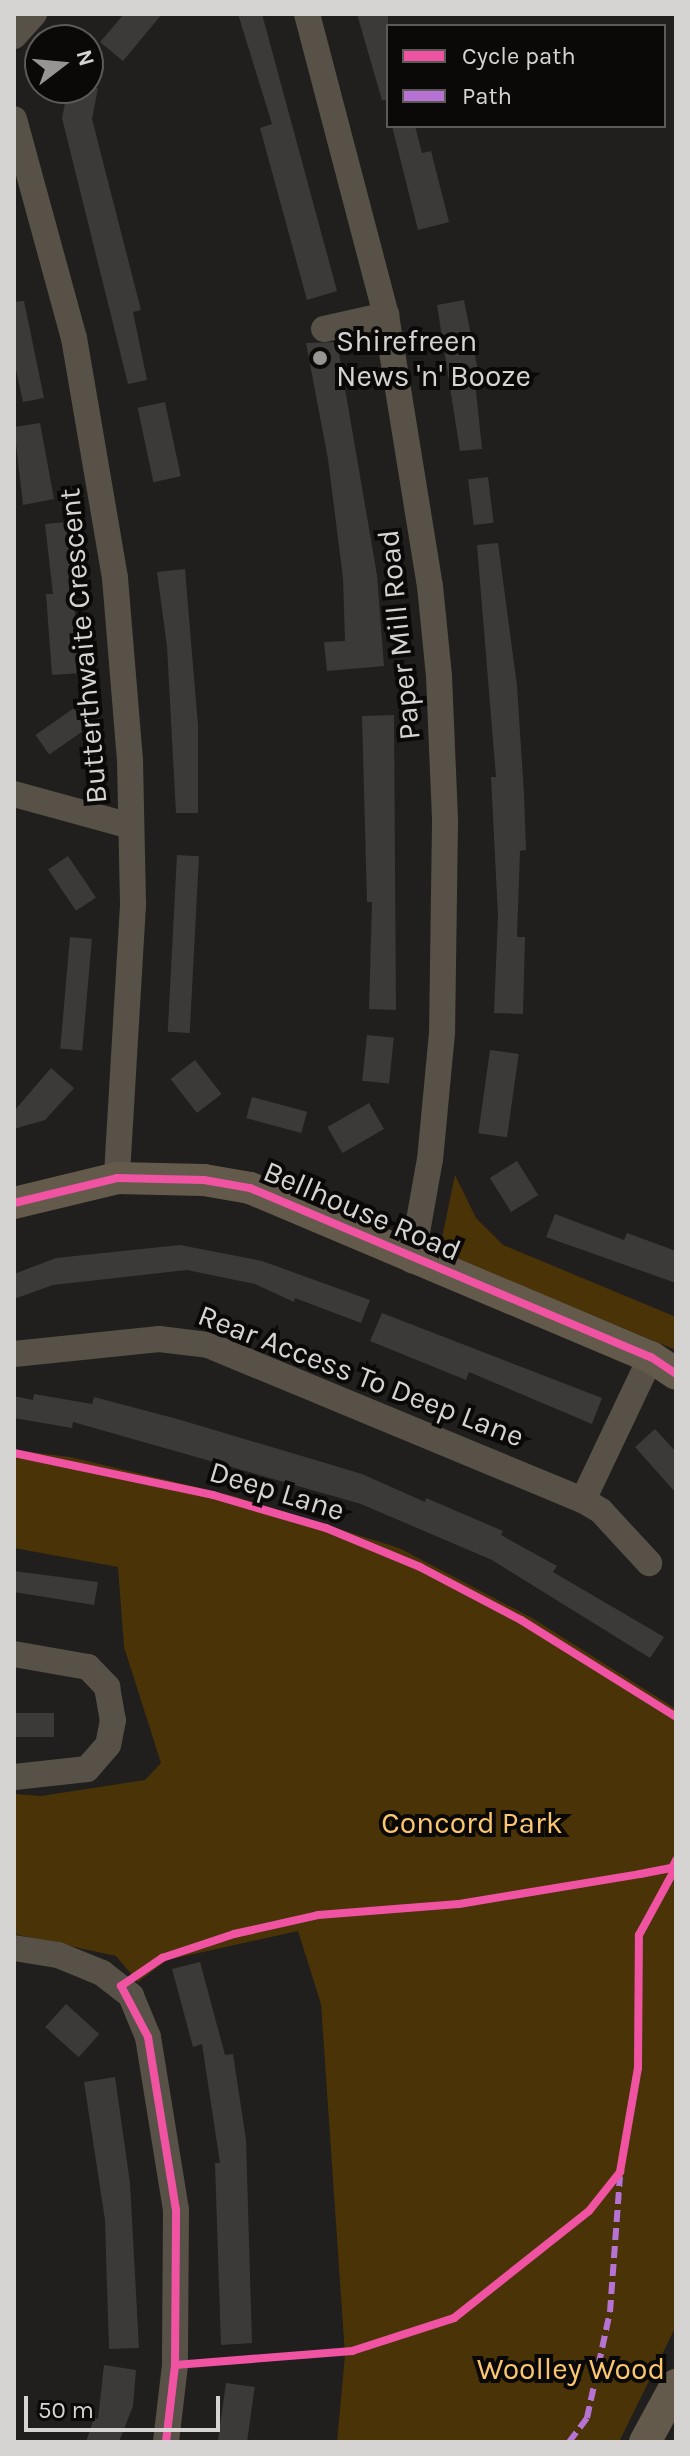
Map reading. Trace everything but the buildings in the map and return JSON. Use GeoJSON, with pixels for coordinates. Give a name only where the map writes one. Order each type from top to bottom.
{"type":"FeatureCollection","features":[{"type":"Feature","properties":{"kind":"main road","name":"Bellhouse Road"},"geometry":{"type":"LineString","coordinates":[[14,1203],[117,1178],[204,1180],[250,1188],[663,1366]]}},
{"type":"Feature","properties":{"kind":"main road"},"geometry":{"type":"LineString","coordinates":[[645,2442],[676,2385]]}},
{"type":"Feature","properties":{"kind":"street"},"geometry":{"type":"LineString","coordinates":[[14,36],[34,14]]}},
{"type":"Feature","properties":{"kind":"street","name":"Paper Mill Road"},"geometry":{"type":"LineString","coordinates":[[307,14],[386,315],[430,586],[445,822],[442,1033],[430,1159],[412,1260]]}},
{"type":"Feature","properties":{"kind":"street","name":"Butterthwaite Crescent"},"geometry":{"type":"LineString","coordinates":[[14,119],[61,283],[104,495],[123,667],[133,905],[117,1178]]}},
{"type":"Feature","properties":{"kind":"street"},"geometry":{"type":"LineString","coordinates":[[324,329],[386,315]]}},
{"type":"Feature","properties":{"kind":"street"},"geometry":{"type":"LineString","coordinates":[[14,794],[131,826]]}},
{"type":"Feature","properties":{"kind":"street","name":"Rear Access To Deep Lane"},"geometry":{"type":"LineString","coordinates":[[14,1354],[159,1339],[208,1345],[583,1500],[601,1511],[649,1563]]}},
{"type":"Feature","properties":{"kind":"street"},"geometry":{"type":"LineString","coordinates":[[583,1500],[663,1366]]}},
{"type":"Feature","properties":{"kind":"street"},"geometry":{"type":"LineString","coordinates":[[14,1654],[78,1662],[97,1673],[112,1705],[108,1745],[87,1769],[14,1777]]}},
{"type":"Feature","properties":{"kind":"street"},"geometry":{"type":"LineString","coordinates":[[14,1948],[58,1955],[102,1973],[131,1996],[148,2037],[176,2210],[175,2365],[166,2442]]}},
{"type":"Feature","properties":{"kind":"green space"},"geometry":{"type":"Polygon","coordinates":[[[455,1175],[476,1218],[503,1245],[676,1317],[676,1350],[439,1252],[455,1175]]]}},
{"type":"Feature","properties":{"kind":"green space","name":"Concord Park"},"geometry":{"type":"Polygon","coordinates":[[[14,1450],[70,1457],[234,1496],[399,1548],[532,1618],[676,1709],[676,2326],[619,2442],[337,2442],[345,2355],[321,2004],[298,1931],[167,1960],[138,1982],[116,1956],[14,1934],[14,1794],[41,1796],[145,1780],[161,1763],[124,1647],[118,1567],[14,1548],[14,1450]]]}},
{"type":"Feature","properties":{"kind":"marked path"},"geometry":{"type":"LineString","coordinates":[[569,2442],[587,2418],[610,2312],[620,2176]]}},
{"type":"Feature","properties":{"kind":"cycle path"},"geometry":{"type":"LineString","coordinates":[[14,1203],[117,1178],[204,1180],[250,1188],[651,1357],[676,1374]]}},
{"type":"Feature","properties":{"kind":"cycle path","name":"Deep Lane"},"geometry":{"type":"LineString","coordinates":[[14,1453],[213,1495],[326,1528],[420,1567],[521,1620],[676,1717]]}},
{"type":"Feature","properties":{"kind":"cycle path"},"geometry":{"type":"LineString","coordinates":[[166,2442],[175,2365],[176,2210],[148,2037],[121,1986],[162,1958],[234,1934],[318,1915],[459,1904],[640,1874],[672,1868],[676,1860]]}},
{"type":"Feature","properties":{"kind":"cycle path"},"geometry":{"type":"LineString","coordinates":[[175,2365],[352,2351],[454,2318],[589,2211],[620,2172],[638,2068],[639,1935],[676,1867]]}},
{"type":"Feature","properties":{"kind":"place","name":"Shirefreen News 'n' Booze"},"geometry":{"type":"Point","coordinates":[320,358]}},
{"type":"Feature","properties":{"kind":"park label","name":"Woolley Wood"},"geometry":{"type":"Point","coordinates":[571,2369]}}]}
